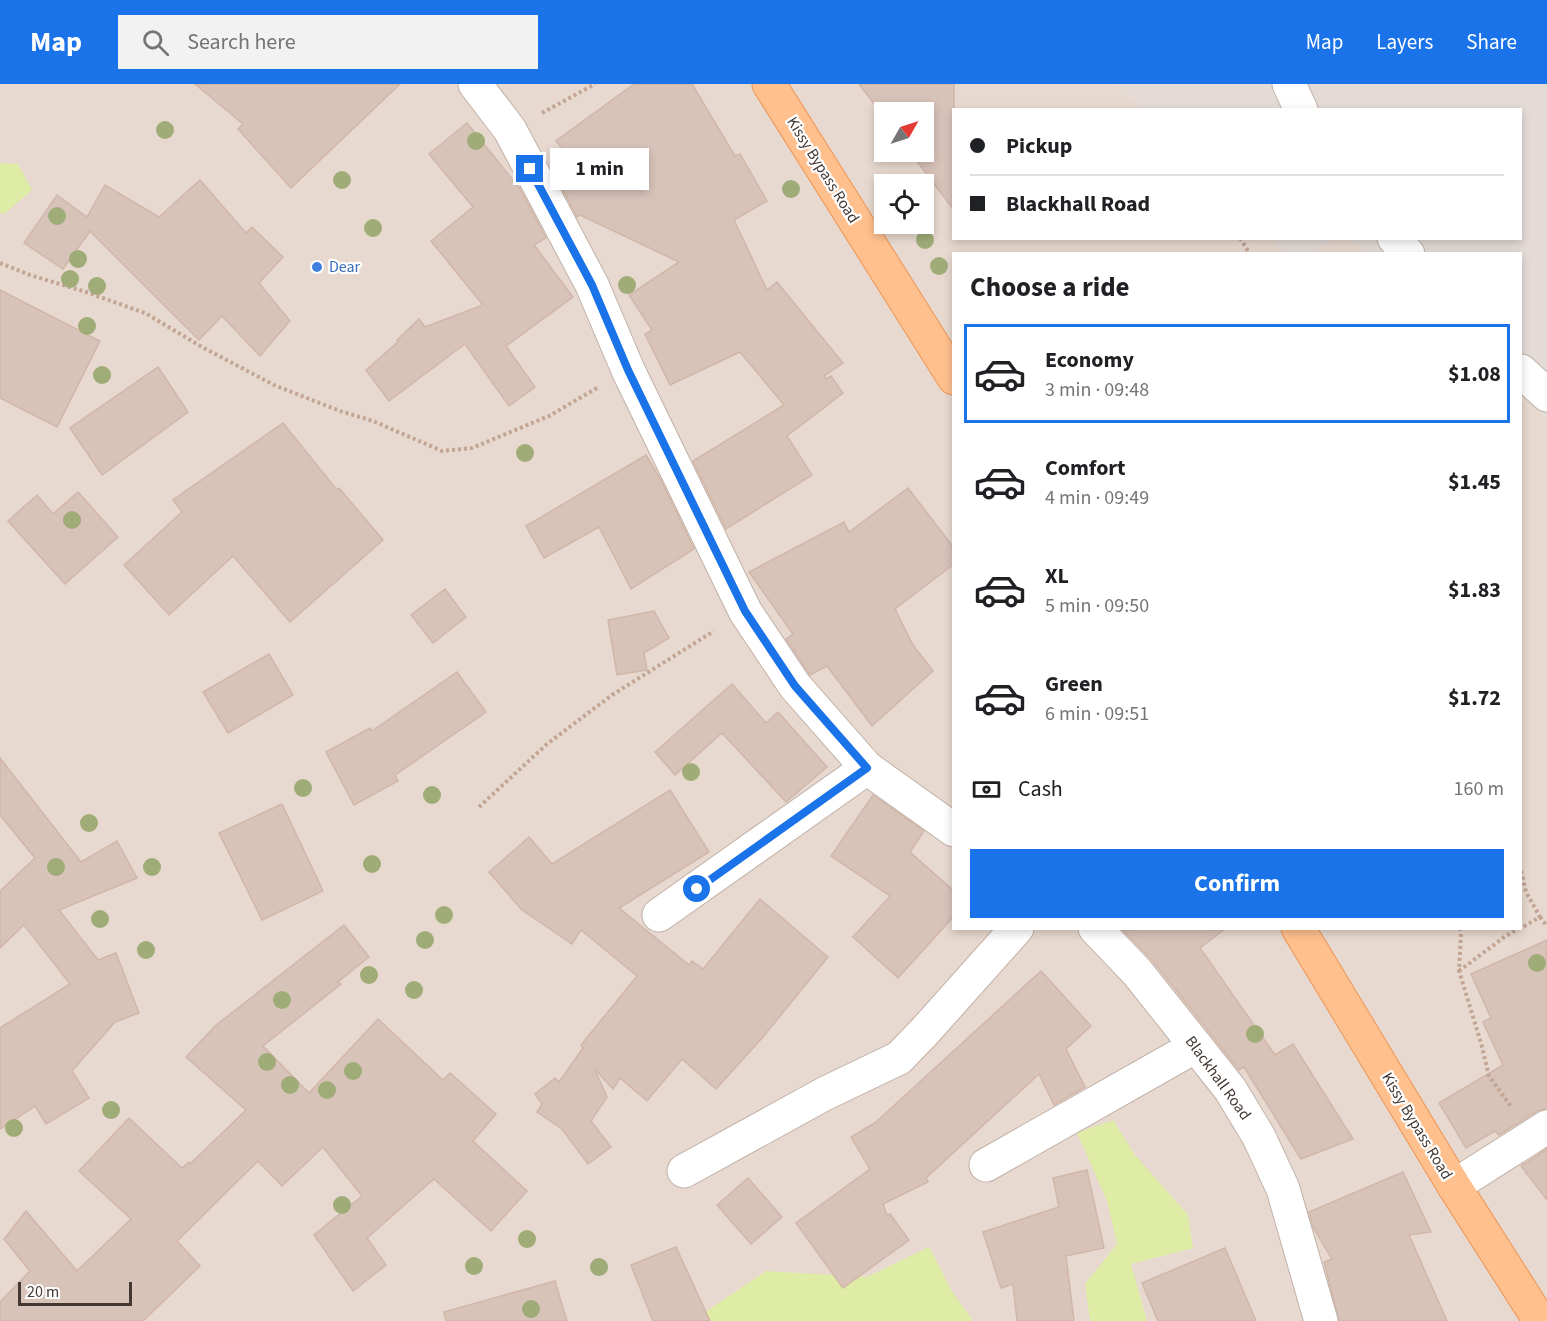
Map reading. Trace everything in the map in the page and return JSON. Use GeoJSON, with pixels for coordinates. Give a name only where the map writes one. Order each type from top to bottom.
{"type":"FeatureCollection","features":[{"type":"Feature","properties":{"kind":"main road","name":"Kissy Bypass Road"},"geometry":{"type":"LineString","coordinates":[[769,84],[952,375]]}},
{"type":"Feature","properties":{"kind":"main road","name":"Kissy Bypass Road"},"geometry":{"type":"LineString","coordinates":[[1299,930],[1454,1186],[1540,1321]]}},
{"type":"Feature","properties":{"kind":"street"},"geometry":{"type":"LineString","coordinates":[[475,84],[510,130],[592,285],[628,370],[745,611],[795,686],[867,768],[952,829]]}},
{"type":"Feature","properties":{"kind":"street"},"geometry":{"type":"LineString","coordinates":[[1289,84],[1300,108]]}},
{"type":"Feature","properties":{"kind":"street"},"geometry":{"type":"LineString","coordinates":[[1396,240],[1406,252]]}},
{"type":"Feature","properties":{"kind":"street"},"geometry":{"type":"LineString","coordinates":[[1522,371],[1547,395]]}},
{"type":"Feature","properties":{"kind":"street"},"geometry":{"type":"LineString","coordinates":[[659,915],[867,768]]}},
{"type":"Feature","properties":{"kind":"street"},"geometry":{"type":"LineString","coordinates":[[684,1171],[824,1094],[899,1058],[1015,930]]}},
{"type":"Feature","properties":{"kind":"street","name":"Blackhall Road"},"geometry":{"type":"LineString","coordinates":[[1097,930],[1137,972],[1230,1089],[1259,1137],[1283,1189],[1321,1321]]}},
{"type":"Feature","properties":{"kind":"street"},"geometry":{"type":"LineString","coordinates":[[986,1165],[1196,1046]]}},
{"type":"Feature","properties":{"kind":"street"},"geometry":{"type":"LineString","coordinates":[[1454,1186],[1540,1131]]}},
{"type":"Feature","properties":{"kind":"path"},"geometry":{"type":"LineString","coordinates":[[510,130],[595,84]]}},
{"type":"Feature","properties":{"kind":"path"},"geometry":{"type":"LineString","coordinates":[[0,263],[145,313],[202,347],[274,385],[340,411],[373,421],[442,451],[472,448],[549,416],[628,370]]}},
{"type":"Feature","properties":{"kind":"path"},"geometry":{"type":"LineString","coordinates":[[479,807],[547,744],[612,695],[745,611]]}},
{"type":"Feature","properties":{"kind":"path"},"geometry":{"type":"LineString","coordinates":[[1522,875],[1526,892],[1547,926]]}},
{"type":"Feature","properties":{"kind":"path"},"geometry":{"type":"LineString","coordinates":[[1522,927],[1540,917]]}},
{"type":"Feature","properties":{"kind":"path"},"geometry":{"type":"LineString","coordinates":[[1460,930],[1459,971],[1489,1076],[1540,1131]]}},
{"type":"Feature","properties":{"kind":"path"},"geometry":{"type":"LineString","coordinates":[[1459,971],[1517,930]]}},
{"type":"Feature","properties":{"kind":"shaded area"},"geometry":{"type":"Polygon","coordinates":[[[0,84],[1116,84],[1141,108],[952,108],[952,240],[1353,240],[1367,252],[952,252],[952,930],[1522,930],[1522,395],[1547,417],[1547,1321],[0,1321],[0,84]]]}},
{"type":"Feature","properties":{"kind":"shaded area"},"geometry":{"type":"Polygon","coordinates":[[[1116,84],[1547,84],[1547,417],[1522,395],[1522,252],[1367,252],[1353,240],[1522,240],[1522,108],[1141,108],[1116,84]]]}},
{"type":"Feature","properties":{"kind":"shaded area"},"geometry":{"type":"Polygon","coordinates":[[[1275,240],[1333,240],[1314,252],[1284,252],[1275,240]]]}},
{"type":"Feature","properties":{"kind":"green space"},"geometry":{"type":"Polygon","coordinates":[[[0,163],[18,164],[32,190],[4,214],[0,213],[0,163]]]}},
{"type":"Feature","properties":{"kind":"green space"},"geometry":{"type":"Polygon","coordinates":[[[1113,1120],[1135,1155],[1188,1215],[1193,1248],[1131,1264],[1147,1321],[1090,1321],[1085,1284],[1117,1244],[1107,1201],[1077,1133],[1113,1120]]]}},
{"type":"Feature","properties":{"kind":"green space"},"geometry":{"type":"Polygon","coordinates":[[[929,1247],[953,1293],[973,1321],[692,1321],[766,1271],[867,1277],[929,1247]]]}},
{"type":"Feature","properties":{"kind":"building"},"geometry":{"type":"Polygon","coordinates":[[[195,84],[400,84],[291,188],[238,129],[243,124],[195,84]]]}},
{"type":"Feature","properties":{"kind":"building"},"geometry":{"type":"Polygon","coordinates":[[[634,84],[692,84],[735,156],[740,154],[767,201],[734,220],[767,290],[777,282],[843,363],[824,376],[826,379],[831,376],[843,393],[787,436],[812,475],[726,529],[693,461],[784,405],[740,352],[670,385],[645,334],[652,330],[629,295],[679,262],[580,215],[577,217],[559,182],[578,170],[556,141],[634,84]]]}},
{"type":"Feature","properties":{"kind":"building"},"geometry":{"type":"Polygon","coordinates":[[[859,84],[954,84],[952,207],[934,184],[934,174],[927,174],[918,162],[934,162],[934,102],[874,104],[859,84]]]}},
{"type":"Feature","properties":{"kind":"building"},"geometry":{"type":"Polygon","coordinates":[[[467,123],[520,189],[546,238],[534,245],[573,297],[506,346],[535,387],[509,406],[465,344],[389,401],[366,370],[399,341],[397,340],[419,319],[425,327],[483,305],[431,241],[473,207],[429,154],[467,123]]]}},
{"type":"Feature","properties":{"kind":"building"},"geometry":{"type":"Polygon","coordinates":[[[200,180],[246,233],[252,227],[283,257],[259,283],[290,321],[260,356],[222,316],[199,340],[90,231],[63,269],[24,243],[57,195],[87,217],[105,185],[159,217],[200,180]]]}},
{"type":"Feature","properties":{"kind":"building"},"geometry":{"type":"Polygon","coordinates":[[[0,290],[100,341],[57,427],[0,398],[0,290]]]}},
{"type":"Feature","properties":{"kind":"building"},"geometry":{"type":"Polygon","coordinates":[[[158,367],[188,412],[102,475],[70,428],[158,367]]]}},
{"type":"Feature","properties":{"kind":"building"},"geometry":{"type":"Polygon","coordinates":[[[283,423],[337,490],[339,488],[383,540],[290,622],[233,556],[169,615],[124,565],[182,512],[173,500],[283,423]]]}},
{"type":"Feature","properties":{"kind":"building"},"geometry":{"type":"Polygon","coordinates":[[[646,455],[661,480],[694,549],[631,589],[599,527],[544,558],[526,526],[646,455]]]}},
{"type":"Feature","properties":{"kind":"building"},"geometry":{"type":"Polygon","coordinates":[[[908,488],[952,545],[952,566],[895,609],[913,645],[933,671],[872,726],[827,666],[810,675],[786,639],[793,634],[749,572],[844,522],[849,532],[908,488]]]}},
{"type":"Feature","properties":{"kind":"building"},"geometry":{"type":"Polygon","coordinates":[[[78,492],[118,537],[65,584],[8,521],[37,495],[53,514],[78,492]]]}},
{"type":"Feature","properties":{"kind":"building"},"geometry":{"type":"Polygon","coordinates":[[[445,589],[466,617],[433,643],[411,615],[445,589]]]}},
{"type":"Feature","properties":{"kind":"building"},"geometry":{"type":"Polygon","coordinates":[[[654,611],[669,638],[644,653],[647,670],[617,675],[608,620],[654,611]]]}},
{"type":"Feature","properties":{"kind":"building"},"geometry":{"type":"Polygon","coordinates":[[[269,654],[293,695],[228,733],[203,692],[269,654]]]}},
{"type":"Feature","properties":{"kind":"building"},"geometry":{"type":"Polygon","coordinates":[[[457,672],[486,712],[395,775],[398,781],[354,805],[326,752],[370,728],[372,731],[457,672]]]}},
{"type":"Feature","properties":{"kind":"building"},"geometry":{"type":"Polygon","coordinates":[[[732,684],[766,723],[778,712],[827,767],[786,802],[722,733],[675,775],[655,752],[732,684]]]}},
{"type":"Feature","properties":{"kind":"building"},"geometry":{"type":"Polygon","coordinates":[[[0,758],[81,862],[117,841],[137,878],[59,910],[98,960],[116,953],[139,1013],[115,1022],[72,1071],[89,1098],[46,1124],[35,1106],[0,1129],[0,1028],[70,984],[24,925],[0,948],[0,891],[35,858],[0,815],[0,758]]]}},
{"type":"Feature","properties":{"kind":"building"},"geometry":{"type":"Polygon","coordinates":[[[670,790],[709,852],[619,908],[689,965],[692,961],[703,969],[760,899],[828,957],[763,1037],[716,1089],[682,1059],[647,1101],[620,1078],[613,1089],[594,1068],[607,1097],[591,1121],[611,1147],[588,1164],[562,1129],[537,1112],[542,1104],[535,1094],[555,1078],[559,1082],[583,1048],[581,1045],[637,976],[581,930],[572,944],[522,910],[489,872],[529,837],[552,864],[670,790]]]}},
{"type":"Feature","properties":{"kind":"building"},"geometry":{"type":"Polygon","coordinates":[[[873,795],[924,831],[910,852],[952,889],[952,918],[898,978],[853,937],[890,896],[831,856],[873,795]]]}},
{"type":"Feature","properties":{"kind":"building"},"geometry":{"type":"Polygon","coordinates":[[[282,804],[323,891],[262,920],[219,833],[282,804]]]}},
{"type":"Feature","properties":{"kind":"building"},"geometry":{"type":"Polygon","coordinates":[[[344,925],[369,957],[338,982],[341,984],[263,1046],[309,1093],[378,1019],[443,1080],[450,1073],[496,1114],[473,1141],[527,1191],[491,1231],[434,1179],[367,1238],[386,1265],[353,1291],[314,1235],[362,1196],[323,1147],[282,1186],[258,1161],[177,1241],[200,1266],[143,1321],[0,1321],[0,1302],[30,1271],[4,1239],[26,1211],[77,1271],[131,1219],[79,1171],[129,1118],[182,1168],[189,1162],[190,1164],[246,1110],[186,1057],[215,1026],[344,925]]]}},
{"type":"Feature","properties":{"kind":"building"},"geometry":{"type":"Polygon","coordinates":[[[1123,930],[1223,930],[1200,948],[1275,1055],[1293,1044],[1353,1139],[1301,1159],[1244,1067],[1239,1070],[1152,960],[1123,930]]]}},
{"type":"Feature","properties":{"kind":"building"},"geometry":{"type":"Polygon","coordinates":[[[1547,940],[1547,1108],[1537,1111],[1499,1135],[1495,1131],[1466,1148],[1439,1103],[1503,1065],[1483,1022],[1491,1018],[1471,974],[1547,940]]]}},
{"type":"Feature","properties":{"kind":"building"},"geometry":{"type":"Polygon","coordinates":[[[1041,971],[1091,1026],[1066,1049],[1085,1087],[1054,1105],[1039,1074],[926,1178],[928,1182],[883,1204],[887,1215],[890,1214],[909,1240],[843,1288],[796,1223],[870,1169],[851,1137],[876,1122],[1041,971]]]}},
{"type":"Feature","properties":{"kind":"building"},"geometry":{"type":"Polygon","coordinates":[[[1547,1149],[1547,1200],[1521,1166],[1547,1149]]]}},
{"type":"Feature","properties":{"kind":"building"},"geometry":{"type":"Polygon","coordinates":[[[1087,1170],[1104,1248],[1066,1256],[1074,1321],[1017,1321],[1013,1284],[1001,1288],[983,1232],[1059,1207],[1053,1178],[1087,1170]]]}},
{"type":"Feature","properties":{"kind":"building"},"geometry":{"type":"Polygon","coordinates":[[[1403,1172],[1431,1232],[1409,1235],[1447,1321],[1339,1321],[1324,1262],[1332,1259],[1313,1227],[1309,1212],[1403,1172]]]}},
{"type":"Feature","properties":{"kind":"building"},"geometry":{"type":"Polygon","coordinates":[[[748,1178],[782,1217],[751,1244],[717,1205],[748,1178]]]}},
{"type":"Feature","properties":{"kind":"building"},"geometry":{"type":"Polygon","coordinates":[[[676,1247],[710,1321],[653,1321],[631,1265],[676,1247]]]}},
{"type":"Feature","properties":{"kind":"building"},"geometry":{"type":"Polygon","coordinates":[[[1225,1248],[1256,1321],[1158,1321],[1142,1283],[1225,1248]]]}},
{"type":"Feature","properties":{"kind":"building"},"geometry":{"type":"Polygon","coordinates":[[[555,1281],[567,1321],[446,1321],[444,1312],[555,1281]]]}},
{"type":"Feature","properties":{"kind":"place","name":"Dear"},"geometry":{"type":"Point","coordinates":[317,267]}},
{"type":"Feature","properties":{"kind":"route"},"geometry":{"type":"LineString","coordinates":[[530,169],[592,285],[628,370],[745,611],[795,686],[867,768],[697,889]]}}]}
